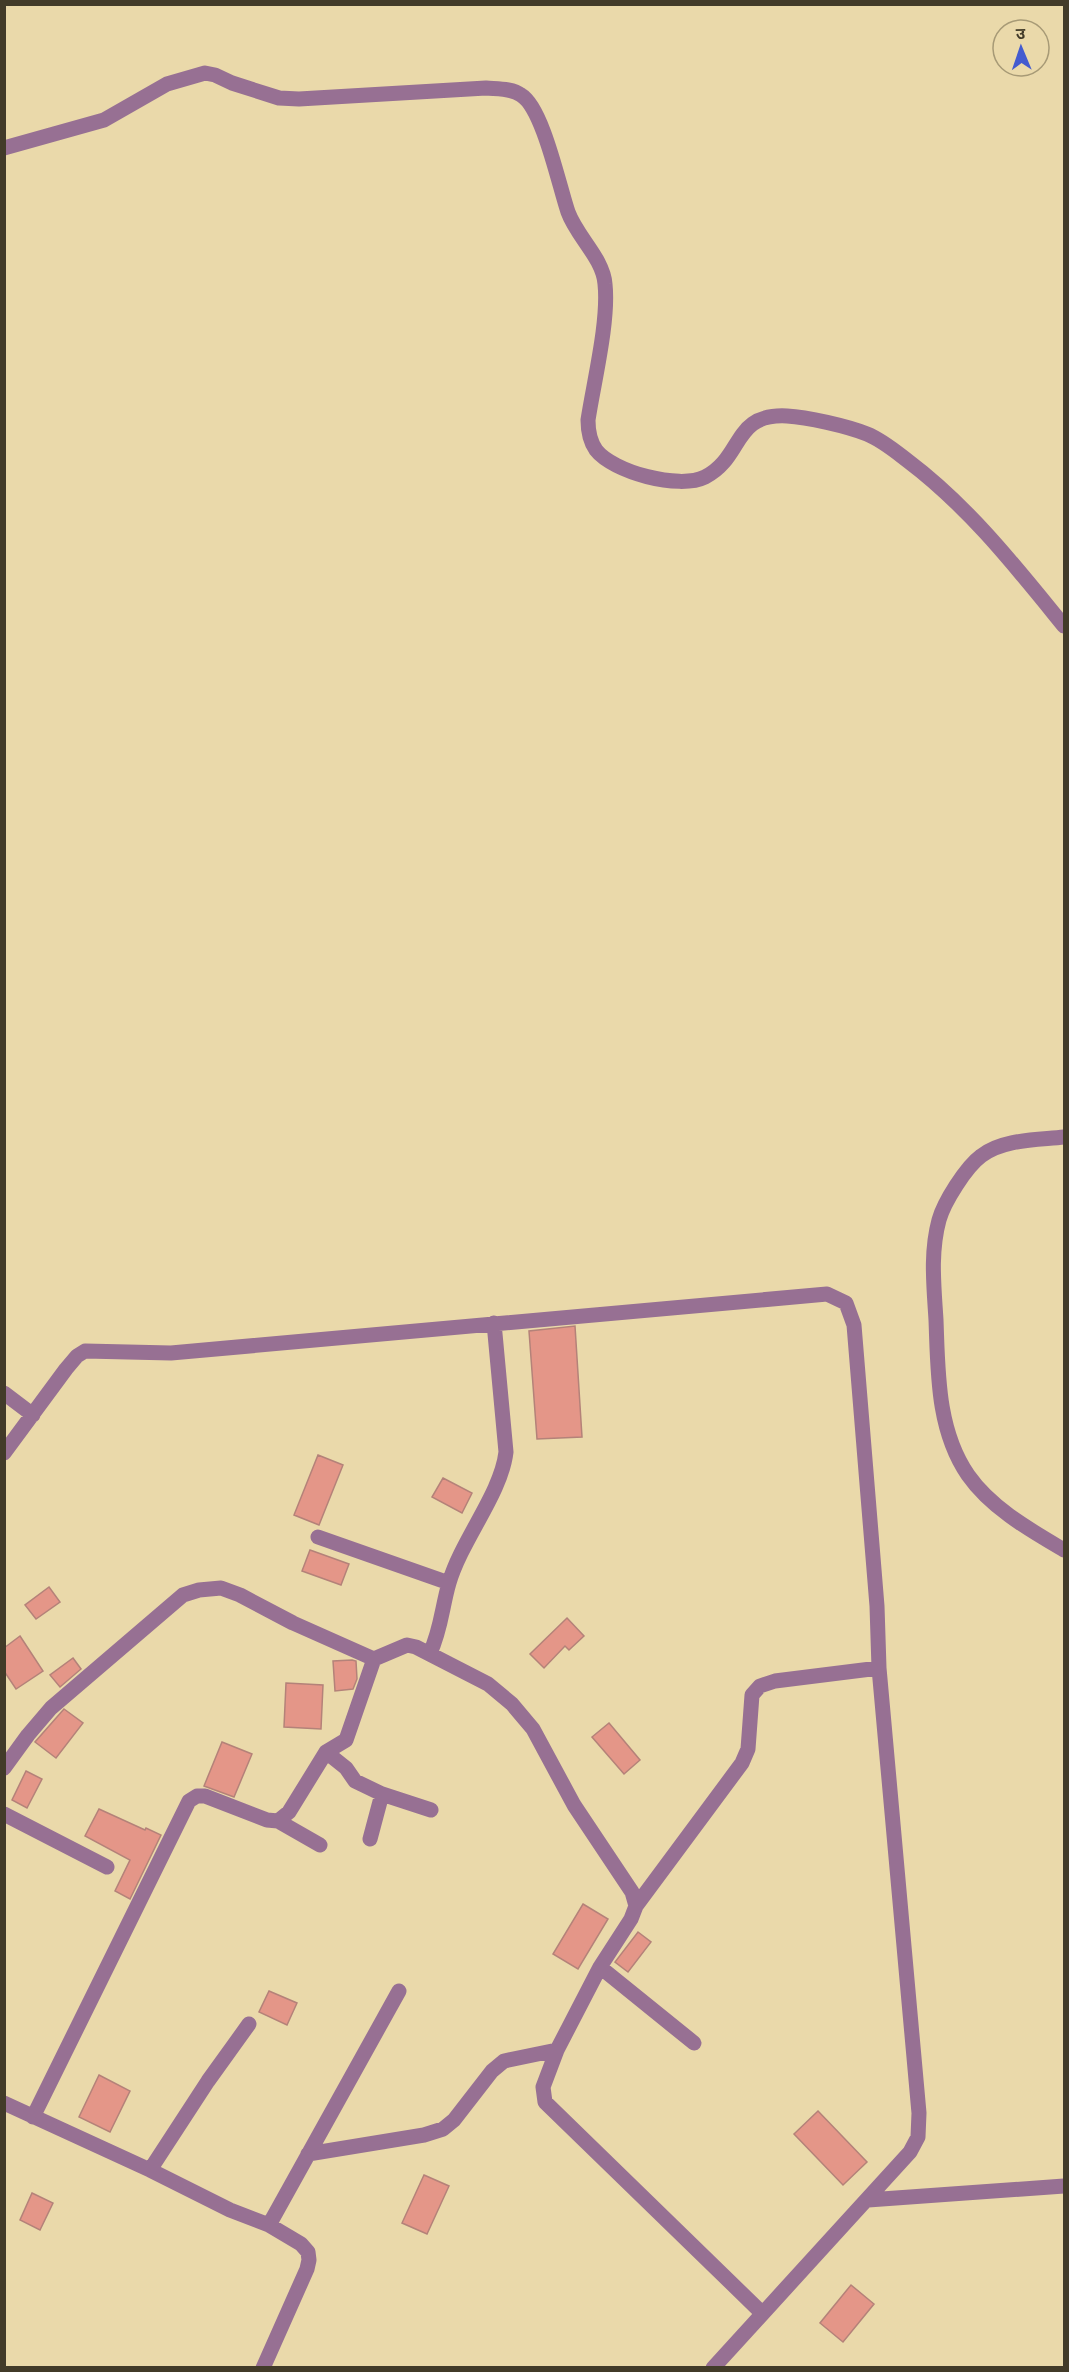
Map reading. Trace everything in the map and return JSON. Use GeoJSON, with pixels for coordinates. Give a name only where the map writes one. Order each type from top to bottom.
{"type":"FeatureCollection","features":[{"type":"Feature","properties":{"kind":"street"},"geometry":{"type":"LineString","coordinates":[[4,148],[104,120],[167,84],[205,73],[279,98],[299,99],[486,88],[521,94],[529,102],[541,125],[572,221],[602,270],[605,282],[606,302],[588,420],[589,436],[603,458],[621,469],[676,482],[692,482],[718,469],[748,426],[756,419],[788,416],[868,434],[900,455],[954,498],[1065,626]]}},
{"type":"Feature","properties":{"kind":"street"},"geometry":{"type":"LineString","coordinates":[[1065,1137],[994,1148],[980,1156],[968,1170],[944,1209],[935,1241],[933,1269],[939,1382],[944,1415],[957,1456],[980,1490],[1000,1508],[1065,1550]]}},
{"type":"Feature","properties":{"kind":"street"},"geometry":{"type":"LineString","coordinates":[[4,1453],[76,1356],[85,1351],[171,1353],[827,1294],[846,1303],[854,1324],[877,1606],[879,1668],[919,2113],[918,2137],[910,2152],[868,2200],[713,2367]]}},
{"type":"Feature","properties":{"kind":"street"},"geometry":{"type":"LineString","coordinates":[[430,1653],[439,1636],[449,1583],[465,1541],[504,1469],[506,1452],[494,1323]]}},
{"type":"Feature","properties":{"kind":"street"},"geometry":{"type":"LineString","coordinates":[[4,1393],[33,1414]]}},
{"type":"Feature","properties":{"kind":"street"},"geometry":{"type":"LineString","coordinates":[[318,1537],[449,1583]]}},
{"type":"Feature","properties":{"kind":"street"},"geometry":{"type":"LineString","coordinates":[[4,1768],[51,1708],[183,1595],[199,1590],[221,1588],[374,1659],[407,1645],[430,1653],[488,1684],[512,1704],[533,1729],[574,1805],[632,1892],[636,1906]]}},
{"type":"Feature","properties":{"kind":"street"},"geometry":{"type":"LineString","coordinates":[[278,1821],[289,1812],[326,1752],[346,1740],[374,1659]]}},
{"type":"Feature","properties":{"kind":"street"},"geometry":{"type":"LineString","coordinates":[[762,2313],[545,2102],[543,2087],[557,2050],[600,1967],[631,1920],[636,1906],[742,1763],[748,1749],[752,1695],[760,1686],[775,1681],[879,1668]]}},
{"type":"Feature","properties":{"kind":"street"},"geometry":{"type":"LineString","coordinates":[[326,1752],[346,1768],[355,1782],[382,1794],[431,1810]]}},
{"type":"Feature","properties":{"kind":"street"},"geometry":{"type":"LineString","coordinates":[[370,1839],[382,1794]]}},
{"type":"Feature","properties":{"kind":"street"},"geometry":{"type":"LineString","coordinates":[[33,2117],[189,1801],[197,1796],[206,1796],[267,1820],[278,1821],[320,1845]]}},
{"type":"Feature","properties":{"kind":"street"},"geometry":{"type":"LineString","coordinates":[[4,1814],[107,1867]]}},
{"type":"Feature","properties":{"kind":"street"},"geometry":{"type":"LineString","coordinates":[[600,1967],[694,2043]]}},
{"type":"Feature","properties":{"kind":"street"},"geometry":{"type":"LineString","coordinates":[[269,2225],[399,1991]]}},
{"type":"Feature","properties":{"kind":"street"},"geometry":{"type":"LineString","coordinates":[[150,2170],[208,2080],[249,2024]]}},
{"type":"Feature","properties":{"kind":"street"},"geometry":{"type":"LineString","coordinates":[[308,2154],[424,2135],[442,2129],[454,2120],[492,2071],[504,2061],[557,2050]]}},
{"type":"Feature","properties":{"kind":"street"},"geometry":{"type":"LineString","coordinates":[[4,2103],[150,2170],[230,2210],[269,2225],[301,2244],[308,2252],[309,2260],[263,2367]]}},
{"type":"Feature","properties":{"kind":"street"},"geometry":{"type":"LineString","coordinates":[[868,2200],[1065,2186]]}},
{"type":"Feature","properties":{"kind":"building"},"geometry":{"type":"Polygon","coordinates":[[[575,1326],[582,1437],[537,1439],[529,1331],[575,1326]]]}},
{"type":"Feature","properties":{"kind":"building"},"geometry":{"type":"Polygon","coordinates":[[[318,1455],[343,1465],[319,1525],[294,1515],[318,1455]]]}},
{"type":"Feature","properties":{"kind":"building"},"geometry":{"type":"Polygon","coordinates":[[[443,1478],[472,1493],[462,1513],[432,1497],[443,1478]]]}},
{"type":"Feature","properties":{"kind":"building"},"geometry":{"type":"Polygon","coordinates":[[[310,1550],[349,1564],[341,1585],[302,1571],[310,1550]]]}},
{"type":"Feature","properties":{"kind":"building"},"geometry":{"type":"Polygon","coordinates":[[[49,1587],[60,1602],[36,1619],[25,1605],[49,1587]]]}},
{"type":"Feature","properties":{"kind":"building"},"geometry":{"type":"Polygon","coordinates":[[[567,1618],[584,1636],[569,1650],[565,1646],[544,1668],[530,1654],[567,1618]]]}},
{"type":"Feature","properties":{"kind":"building"},"geometry":{"type":"Polygon","coordinates":[[[20,1636],[43,1671],[16,1689],[4,1671],[4,1648],[20,1636]]]}},
{"type":"Feature","properties":{"kind":"building"},"geometry":{"type":"Polygon","coordinates":[[[73,1658],[81,1669],[60,1687],[50,1675],[73,1658]]]}},
{"type":"Feature","properties":{"kind":"building"},"geometry":{"type":"Polygon","coordinates":[[[333,1661],[356,1661],[357,1679],[353,1689],[335,1691],[333,1661]]]}},
{"type":"Feature","properties":{"kind":"building"},"geometry":{"type":"Polygon","coordinates":[[[286,1683],[323,1685],[321,1729],[284,1727],[286,1683]]]}},
{"type":"Feature","properties":{"kind":"building"},"geometry":{"type":"Polygon","coordinates":[[[64,1709],[83,1723],[56,1758],[35,1742],[64,1709]]]}},
{"type":"Feature","properties":{"kind":"building"},"geometry":{"type":"Polygon","coordinates":[[[609,1723],[640,1760],[624,1774],[592,1737],[609,1723]]]}},
{"type":"Feature","properties":{"kind":"building"},"geometry":{"type":"Polygon","coordinates":[[[222,1742],[252,1754],[234,1797],[204,1786],[222,1742]]]}},
{"type":"Feature","properties":{"kind":"building"},"geometry":{"type":"Polygon","coordinates":[[[26,1771],[42,1779],[27,1808],[12,1800],[26,1771]]]}},
{"type":"Feature","properties":{"kind":"building"},"geometry":{"type":"Polygon","coordinates":[[[99,1809],[161,1835],[130,1899],[115,1891],[130,1860],[85,1836],[99,1809]]]}},
{"type":"Feature","properties":{"kind":"building"},"geometry":{"type":"Polygon","coordinates":[[[583,1904],[608,1919],[578,1969],[553,1954],[583,1904]]]}},
{"type":"Feature","properties":{"kind":"building"},"geometry":{"type":"Polygon","coordinates":[[[638,1932],[651,1942],[628,1972],[615,1962],[638,1932]]]}},
{"type":"Feature","properties":{"kind":"building"},"geometry":{"type":"Polygon","coordinates":[[[269,1991],[297,2003],[287,2025],[259,2012],[269,1991]]]}},
{"type":"Feature","properties":{"kind":"building"},"geometry":{"type":"Polygon","coordinates":[[[99,2075],[130,2091],[110,2132],[79,2117],[99,2075]]]}},
{"type":"Feature","properties":{"kind":"building"},"geometry":{"type":"Polygon","coordinates":[[[818,2111],[867,2162],[843,2185],[794,2134],[818,2111]]]}},
{"type":"Feature","properties":{"kind":"building"},"geometry":{"type":"Polygon","coordinates":[[[424,2175],[449,2186],[427,2234],[402,2223],[424,2175]]]}},
{"type":"Feature","properties":{"kind":"building"},"geometry":{"type":"Polygon","coordinates":[[[32,2193],[53,2203],[40,2230],[20,2220],[32,2193]]]}},
{"type":"Feature","properties":{"kind":"building"},"geometry":{"type":"Polygon","coordinates":[[[851,2285],[874,2304],[843,2342],[820,2323],[851,2285]]]}}]}
